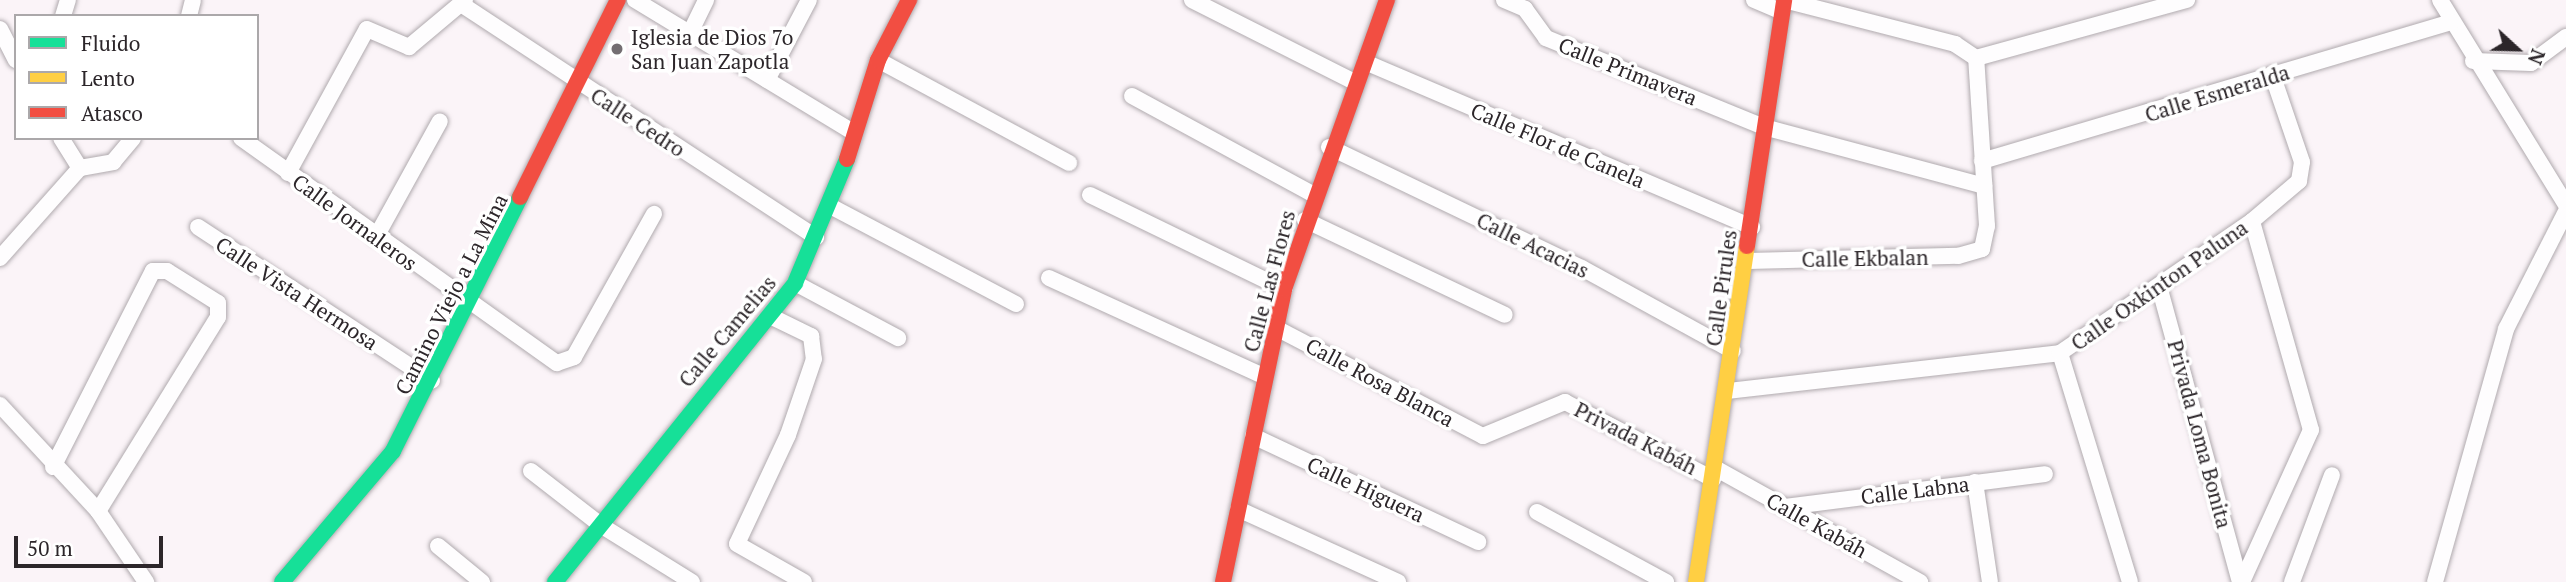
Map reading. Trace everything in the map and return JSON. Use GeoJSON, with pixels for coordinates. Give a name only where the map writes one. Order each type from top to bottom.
{"type":"FeatureCollection","features":[{"type":"Feature","properties":{"kind":"street","name":"Camino Viejo a La Mina"},"geometry":{"type":"LineString","coordinates":[[282,582],[393,451],[432,382],[618,0]]}},
{"type":"Feature","properties":{"kind":"street"},"geometry":{"type":"LineString","coordinates":[[635,0],[851,131]]}},
{"type":"Feature","properties":{"kind":"street"},"geometry":{"type":"LineString","coordinates":[[690,33],[706,0]]}},
{"type":"Feature","properties":{"kind":"street"},"geometry":{"type":"LineString","coordinates":[[767,80],[809,0]]}},
{"type":"Feature","properties":{"kind":"street","name":"Calle Camelias"},"geometry":{"type":"LineString","coordinates":[[555,582],[602,526],[711,380],[795,283],[832,207],[851,131],[878,60],[909,0]]}},
{"type":"Feature","properties":{"kind":"street"},"geometry":{"type":"LineString","coordinates":[[1192,0],[1218,6],[1356,83]]}},
{"type":"Feature","properties":{"kind":"street","name":"Calle Las Flores"},"geometry":{"type":"LineString","coordinates":[[1223,582],[1265,377],[1278,329],[1284,289],[1329,147],[1365,62],[1387,0]]}},
{"type":"Feature","properties":{"kind":"street","name":"Calle Primavera"},"geometry":{"type":"LineString","coordinates":[[1504,0],[1525,9],[1546,38],[1764,127]]}},
{"type":"Feature","properties":{"kind":"street"},"geometry":{"type":"LineString","coordinates":[[1754,0],[1784,4],[1955,44],[1976,58],[2187,0]]}},
{"type":"Feature","properties":{"kind":"street"},"geometry":{"type":"LineString","coordinates":[[2440,0],[2473,61],[2564,199]]}},
{"type":"Feature","properties":{"kind":"street","name":"Calle Cedro"},"geometry":{"type":"LineString","coordinates":[[463,2],[579,84],[817,237]]}},
{"type":"Feature","properties":{"kind":"street"},"geometry":{"type":"LineString","coordinates":[[288,173],[367,29],[409,47],[463,2]]}},
{"type":"Feature","properties":{"kind":"street","name":"Calle Pirules"},"geometry":{"type":"LineString","coordinates":[[1696,582],[1748,261],[1764,127],[1784,4]]}},
{"type":"Feature","properties":{"kind":"street","name":"Calle Esmeralda"},"geometry":{"type":"LineString","coordinates":[[1982,161],[2451,22]]}},
{"type":"Feature","properties":{"kind":"street"},"geometry":{"type":"LineString","coordinates":[[0,29],[14,56]]}},
{"type":"Feature","properties":{"kind":"street"},"geometry":{"type":"LineString","coordinates":[[2473,61],[2531,62],[2551,53],[2566,37]]}},
{"type":"Feature","properties":{"kind":"street"},"geometry":{"type":"LineString","coordinates":[[2551,53],[2566,62]]}},
{"type":"Feature","properties":{"kind":"street"},"geometry":{"type":"LineString","coordinates":[[1764,127],[1984,186],[1976,58]]}},
{"type":"Feature","properties":{"kind":"street"},"geometry":{"type":"LineString","coordinates":[[878,60],[1069,163]]}},
{"type":"Feature","properties":{"kind":"street","name":"Calle Flor de Canela"},"geometry":{"type":"LineString","coordinates":[[1365,62],[1752,228]]}},
{"type":"Feature","properties":{"kind":"street","name":"Calle Oxkinton Paluna"},"geometry":{"type":"LineString","coordinates":[[1728,391],[2060,353],[2252,221],[2302,171],[2272,74]]}},
{"type":"Feature","properties":{"kind":"street"},"geometry":{"type":"LineString","coordinates":[[1132,96],[1314,195]]}},
{"type":"Feature","properties":{"kind":"street"},"geometry":{"type":"LineString","coordinates":[[376,237],[440,121]]}},
{"type":"Feature","properties":{"kind":"street"},"geometry":{"type":"LineString","coordinates":[[62,140],[79,168]]}},
{"type":"Feature","properties":{"kind":"street"},"geometry":{"type":"LineString","coordinates":[[0,258],[79,168],[100,168],[131,140]]}},
{"type":"Feature","properties":{"kind":"street","name":"Calle Jornaleros"},"geometry":{"type":"LineString","coordinates":[[244,140],[547,359],[566,362],[654,214]]}},
{"type":"Feature","properties":{"kind":"street","name":"Calle Acacias"},"geometry":{"type":"LineString","coordinates":[[1329,147],[1582,268],[1733,351]]}},
{"type":"Feature","properties":{"kind":"street","name":"Calle Ekbalan"},"geometry":{"type":"LineString","coordinates":[[1748,261],[1958,256],[1982,250],[1984,186]]}},
{"type":"Feature","properties":{"kind":"street"},"geometry":{"type":"LineString","coordinates":[[1090,195],[1284,289]]}},
{"type":"Feature","properties":{"kind":"street"},"geometry":{"type":"LineString","coordinates":[[832,207],[1016,304]]}},
{"type":"Feature","properties":{"kind":"street"},"geometry":{"type":"LineString","coordinates":[[2435,582],[2506,328],[2566,211]]}},
{"type":"Feature","properties":{"kind":"street"},"geometry":{"type":"LineString","coordinates":[[1305,220],[1505,315]]}},
{"type":"Feature","properties":{"kind":"street"},"geometry":{"type":"LineString","coordinates":[[2241,582],[2311,430],[2252,221]]}},
{"type":"Feature","properties":{"kind":"street","name":"Calle Vista Hermosa"},"geometry":{"type":"LineString","coordinates":[[198,227],[432,382]]}},
{"type":"Feature","properties":{"kind":"street"},"geometry":{"type":"LineString","coordinates":[[53,467],[153,271],[167,271],[218,303],[218,317],[98,511]]}},
{"type":"Feature","properties":{"kind":"street"},"geometry":{"type":"LineString","coordinates":[[1049,278],[1265,377]]}},
{"type":"Feature","properties":{"kind":"street"},"geometry":{"type":"LineString","coordinates":[[795,283],[898,338]]}},
{"type":"Feature","properties":{"kind":"street","name":"Privada Loma Bonita"},"geometry":{"type":"LineString","coordinates":[[2159,286],[2241,582]]}},
{"type":"Feature","properties":{"kind":"street"},"geometry":{"type":"LineString","coordinates":[[769,316],[811,336],[814,359],[788,435],[737,544],[804,582]]}},
{"type":"Feature","properties":{"kind":"street","name":"Calle Rosa Blanca"},"geometry":{"type":"LineString","coordinates":[[1278,329],[1483,436]]}},
{"type":"Feature","properties":{"kind":"street"},"geometry":{"type":"LineString","coordinates":[[2060,353],[2130,582]]}},
{"type":"Feature","properties":{"kind":"street","name":"Privada Kabáh"},"geometry":{"type":"LineString","coordinates":[[1483,436],[1565,402],[1714,473]]}},
{"type":"Feature","properties":{"kind":"street"},"geometry":{"type":"LineString","coordinates":[[0,405],[53,467],[98,511],[146,582]]}},
{"type":"Feature","properties":{"kind":"street","name":"Calle Higuera"},"geometry":{"type":"LineString","coordinates":[[1253,436],[1478,542]]}},
{"type":"Feature","properties":{"kind":"street"},"geometry":{"type":"LineString","coordinates":[[531,471],[602,526],[692,582]]}},
{"type":"Feature","properties":{"kind":"street","name":"Calle Kabáh"},"geometry":{"type":"LineString","coordinates":[[1714,473],[1784,507],[1920,582]]}},
{"type":"Feature","properties":{"kind":"street","name":"Calle Labna"},"geometry":{"type":"LineString","coordinates":[[1784,507],[2045,474]]}},
{"type":"Feature","properties":{"kind":"street"},"geometry":{"type":"LineString","coordinates":[[2292,582],[2332,475]]}},
{"type":"Feature","properties":{"kind":"street"},"geometry":{"type":"LineString","coordinates":[[1975,482],[1990,582]]}},
{"type":"Feature","properties":{"kind":"street"},"geometry":{"type":"LineString","coordinates":[[1238,509],[1398,582]]}},
{"type":"Feature","properties":{"kind":"street"},"geometry":{"type":"LineString","coordinates":[[1537,512],[1666,582]]}},
{"type":"Feature","properties":{"kind":"street"},"geometry":{"type":"LineString","coordinates":[[438,546],[482,582]]}},
{"type":"Feature","properties":{"kind":"traffic: fast"},"geometry":{"type":"LineString","coordinates":[[555,582],[795,283],[847,159]]}},
{"type":"Feature","properties":{"kind":"traffic: fast"},"geometry":{"type":"LineString","coordinates":[[282,582],[393,451],[520,197]]}},
{"type":"Feature","properties":{"kind":"traffic: slow"},"geometry":{"type":"LineString","coordinates":[[1696,582],[1747,246]]}},
{"type":"Feature","properties":{"kind":"traffic: jam"},"geometry":{"type":"LineString","coordinates":[[520,197],[618,0]]}},
{"type":"Feature","properties":{"kind":"traffic: jam"},"geometry":{"type":"LineString","coordinates":[[847,159],[878,60],[909,0]]}},
{"type":"Feature","properties":{"kind":"traffic: jam"},"geometry":{"type":"LineString","coordinates":[[1223,582],[1284,289],[1387,0]]}},
{"type":"Feature","properties":{"kind":"traffic: jam"},"geometry":{"type":"LineString","coordinates":[[1747,246],[1784,0]]}},
{"type":"Feature","properties":{"kind":"place","name":"Iglesia de Dios 7o San Juan Zapotla"},"geometry":{"type":"Point","coordinates":[617,49]}}]}
